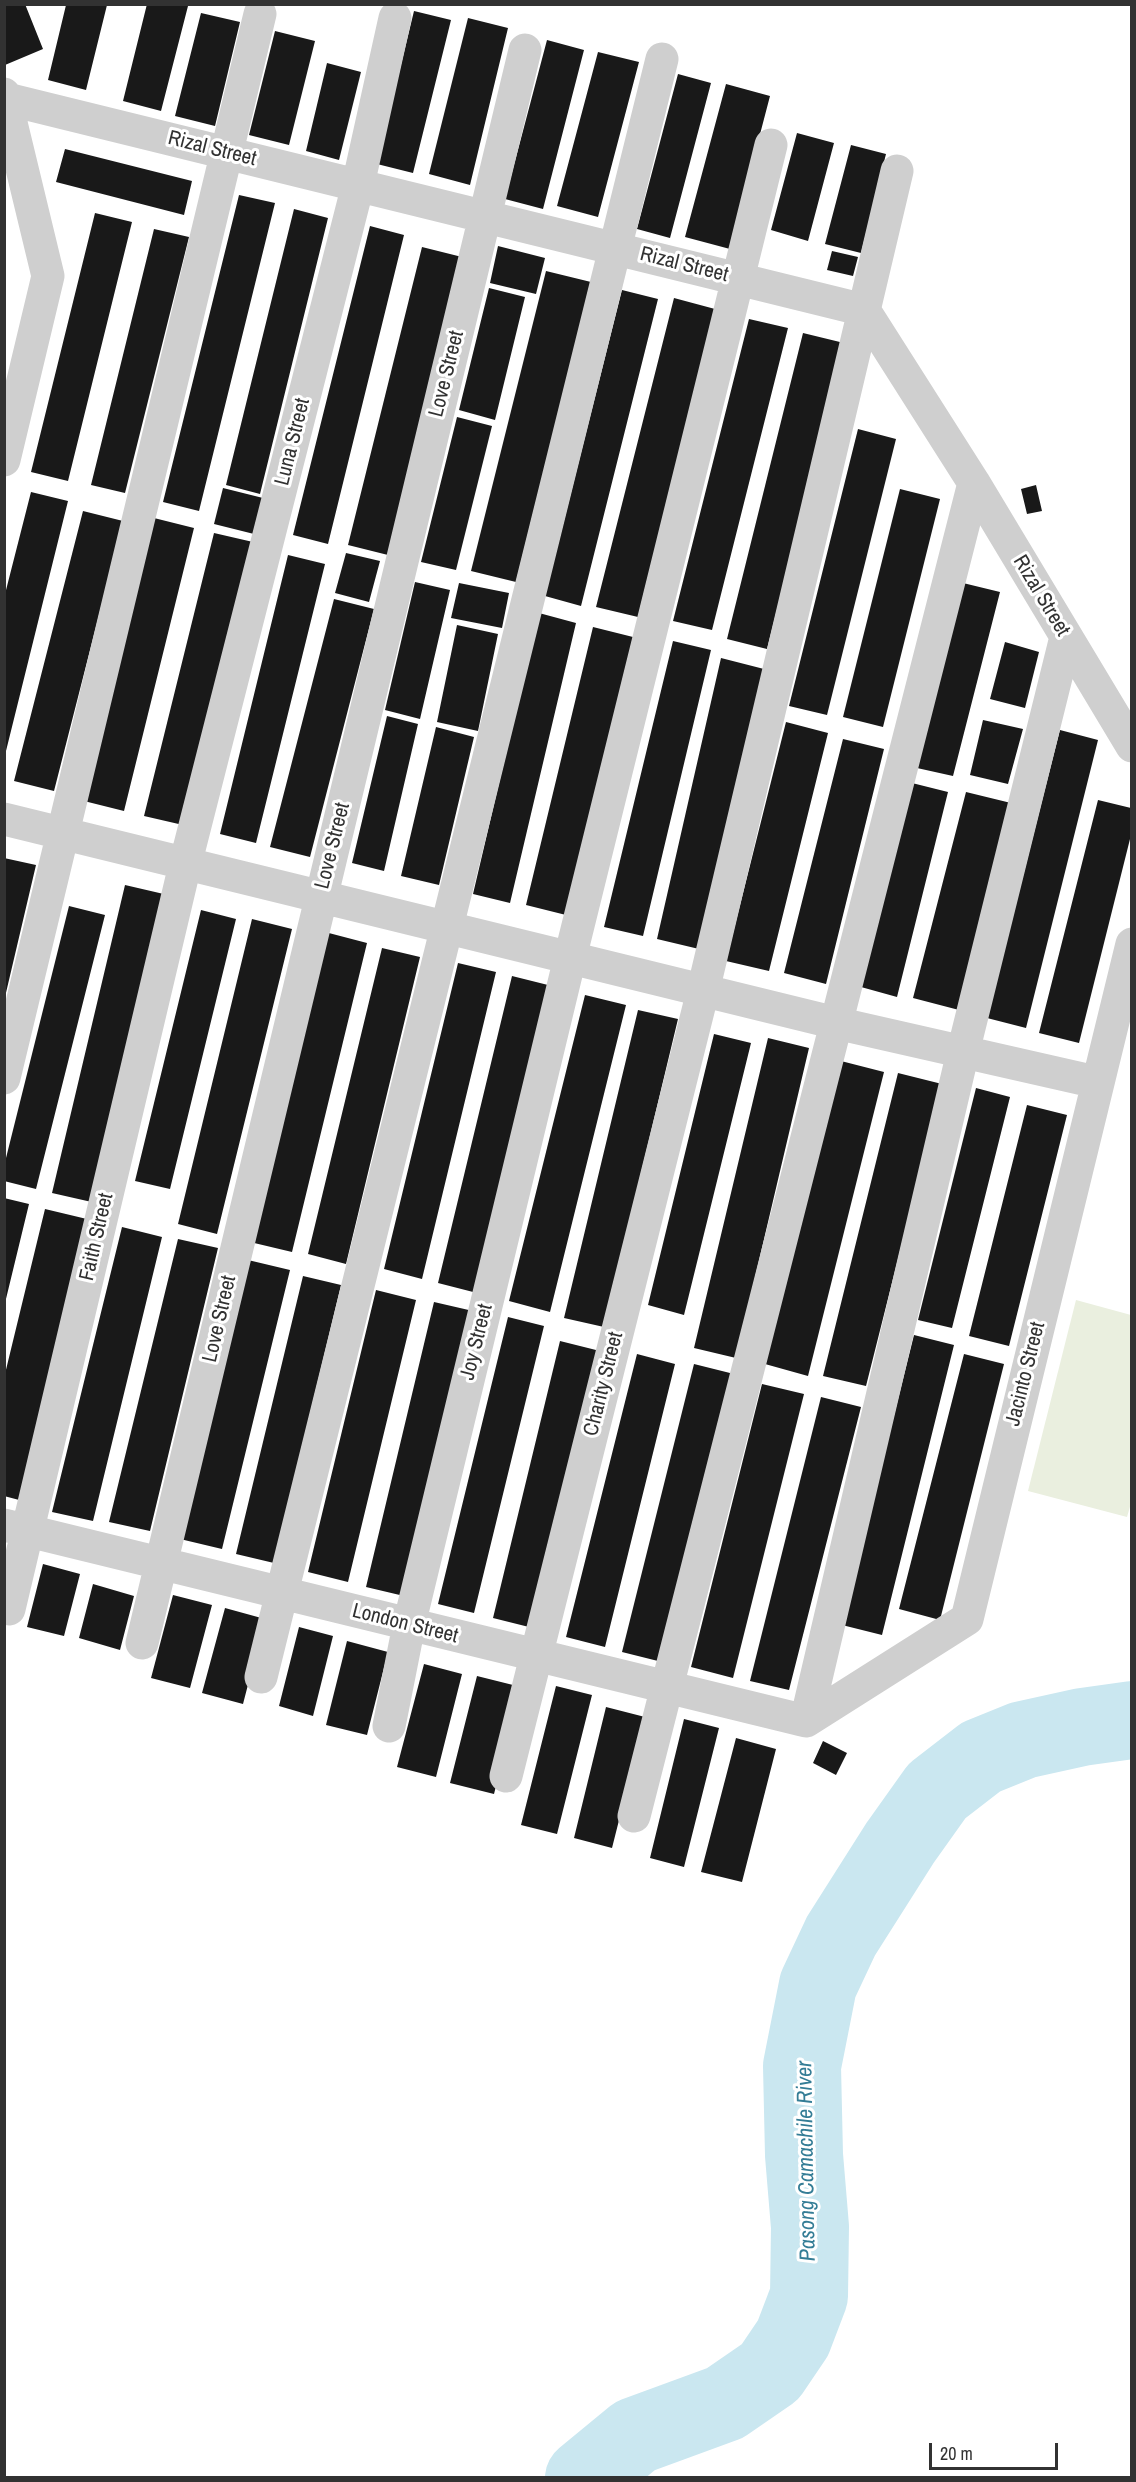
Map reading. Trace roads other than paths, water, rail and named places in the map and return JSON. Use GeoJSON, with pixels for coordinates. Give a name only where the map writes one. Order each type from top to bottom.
{"type":"FeatureCollection","features":[{"type":"Feature","properties":{"kind":"street"},"geometry":{"type":"LineString","coordinates":[[4,1078],[260,14]]}},
{"type":"Feature","properties":{"kind":"street","name":"Luna Street"},"geometry":{"type":"LineString","coordinates":[[185,865],[358,185],[395,18]]}},
{"type":"Feature","properties":{"kind":"street","name":"Love Street"},"geometry":{"type":"LineString","coordinates":[[142,1643],[525,50]]}},
{"type":"Feature","properties":{"kind":"street"},"geometry":{"type":"LineString","coordinates":[[261,1677],[662,59]]}},
{"type":"Feature","properties":{"kind":"street"},"geometry":{"type":"LineString","coordinates":[[4,460],[48,276],[6,96]]}},
{"type":"Feature","properties":{"kind":"street","name":"Rizal Street"},"geometry":{"type":"LineString","coordinates":[[6,96],[864,310],[974,483],[1131,746]]}},
{"type":"Feature","properties":{"kind":"street","name":"Joy Street"},"geometry":{"type":"LineString","coordinates":[[389,1726],[409,1625],[570,958],[771,145]]}},
{"type":"Feature","properties":{"kind":"street","name":"Charity Street"},"geometry":{"type":"LineString","coordinates":[[506,1776],[703,991],[897,171]]}},
{"type":"Feature","properties":{"kind":"street"},"geometry":{"type":"LineString","coordinates":[[634,1816],[974,483]]}},
{"type":"Feature","properties":{"kind":"street"},"geometry":{"type":"LineString","coordinates":[[806,1720],[963,1052],[1066,637]]}},
{"type":"Feature","properties":{"kind":"street"},"geometry":{"type":"LineString","coordinates":[[4,819],[703,991],[1096,1082]]}},
{"type":"Feature","properties":{"kind":"street","name":"Faith Street"},"geometry":{"type":"LineString","coordinates":[[9,1609],[16,1528],[185,865]]}},
{"type":"Feature","properties":{"kind":"street","name":"Jacinto Street"},"geometry":{"type":"LineString","coordinates":[[806,1720],[967,1620],[1131,944]]}},
{"type":"Feature","properties":{"kind":"street","name":"London Street"},"geometry":{"type":"LineString","coordinates":[[16,1528],[806,1720]]}},
{"type":"Feature","properties":{"kind":"waterway","name":"Pasong Camachile River"},"geometry":{"type":"LineString","coordinates":[[584,2478],[635,2436],[725,2403],[770,2372],[793,2338],[809,2296],[810,2227],[804,2155],[802,2066],[818,1985],[841,1936],[900,1843],[937,1791],[981,1757],[1023,1740],[1082,1727],[1132,1720]]}}]}
